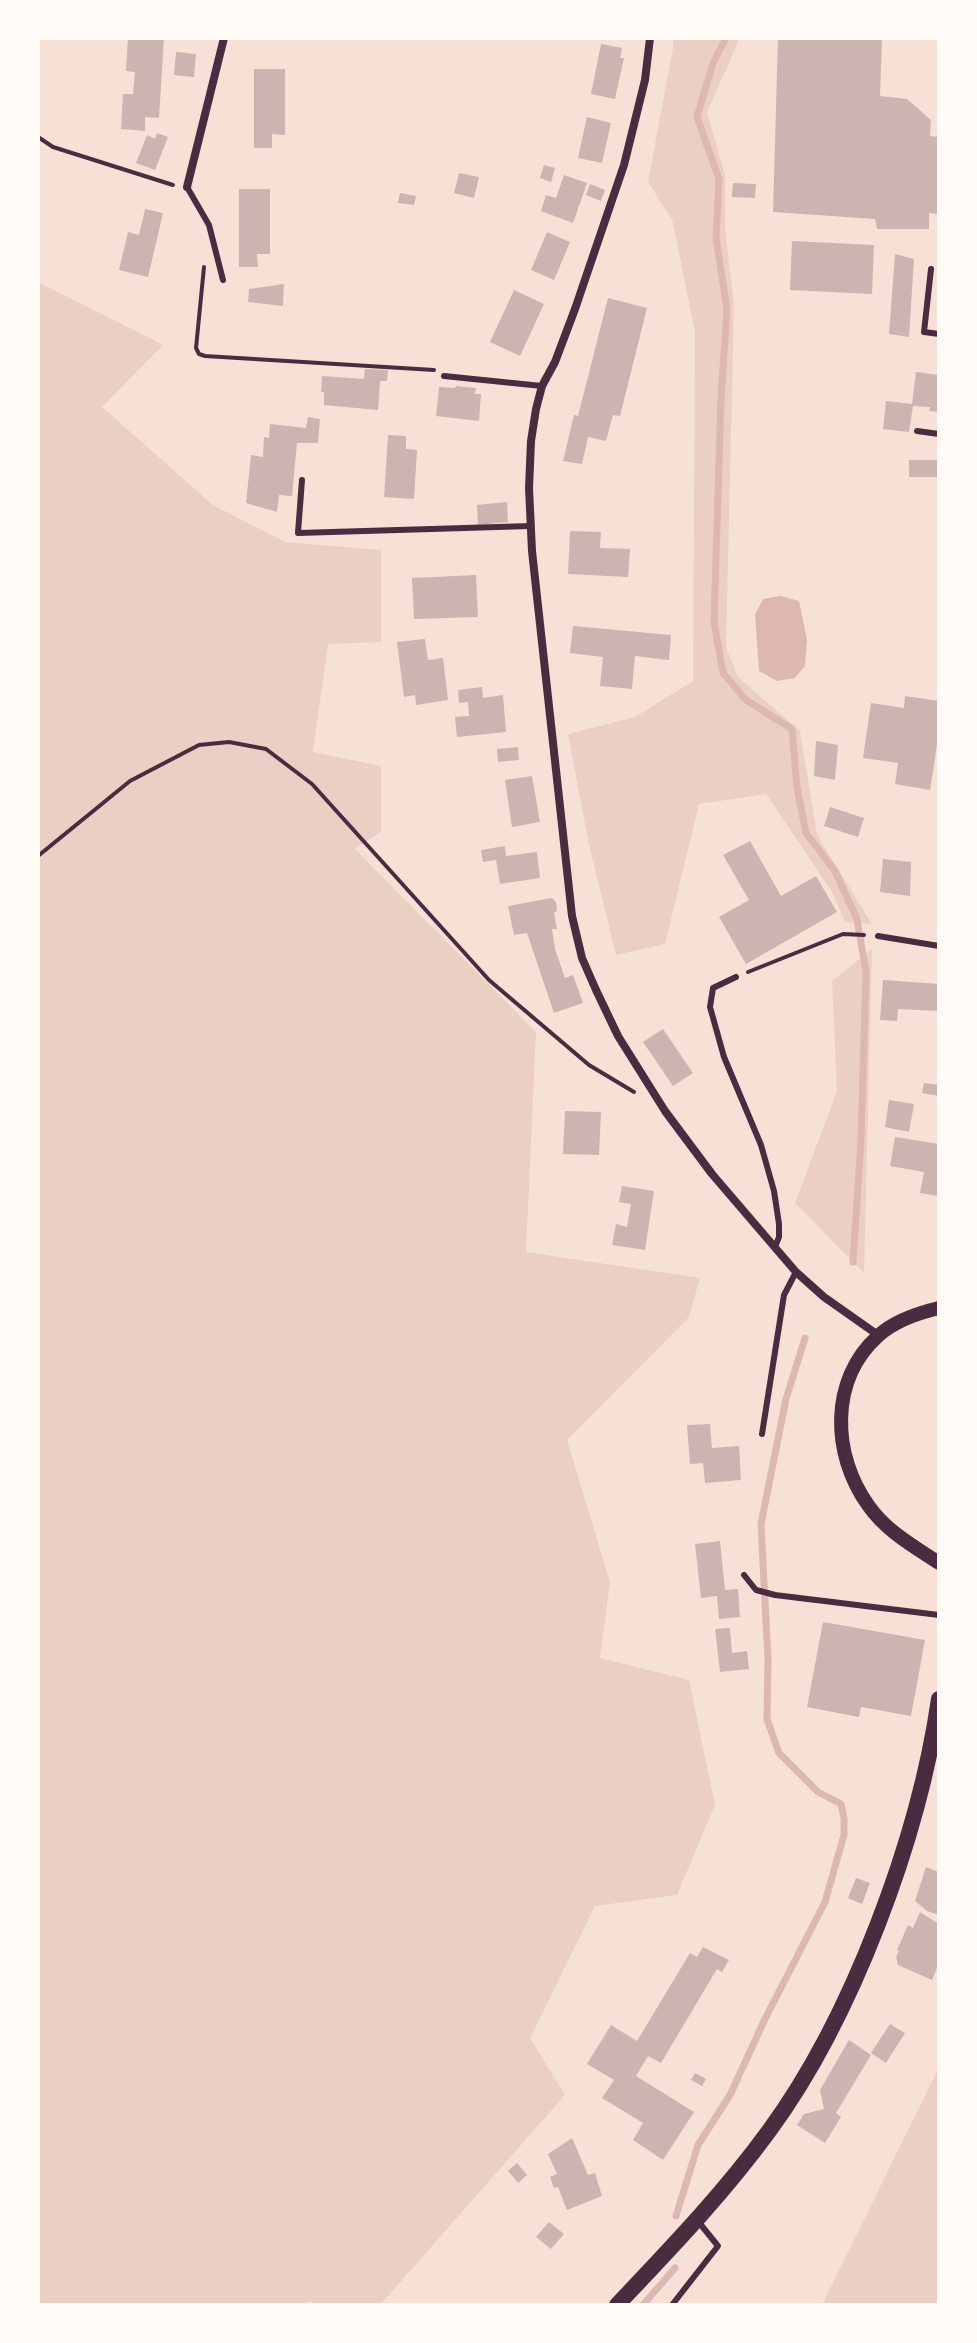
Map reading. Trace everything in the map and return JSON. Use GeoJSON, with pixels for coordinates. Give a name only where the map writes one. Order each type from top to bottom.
{"type":"FeatureCollection","features":[{"type":"Feature","properties":{"kind":"main road"},"geometry":{"type":"LineString","coordinates":[[617,2305],[729,2182],[777,2120],[820,2049],[856,1975],[883,1906],[912,1820],[939,1699]]}},
{"type":"Feature","properties":{"kind":"street"},"geometry":{"type":"LineString","coordinates":[[187,187],[224,38]]}},
{"type":"Feature","properties":{"kind":"street"},"geometry":{"type":"LineString","coordinates":[[650,38],[645,80],[624,165],[575,309],[555,362],[542,386],[531,441],[531,526],[572,916],[582,958],[618,1036],[665,1111],[712,1174],[796,1272],[824,1297],[878,1335]]}},
{"type":"Feature","properties":{"kind":"street"},"geometry":{"type":"LineString","coordinates":[[939,1308],[902,1320],[878,1335],[863,1352],[845,1389],[841,1415],[844,1458],[853,1482],[893,1533],[939,1563]]}},
{"type":"Feature","properties":{"kind":"lane"},"geometry":{"type":"LineString","coordinates":[[187,187],[209,225],[223,280]]}},
{"type":"Feature","properties":{"kind":"lane"},"geometry":{"type":"LineString","coordinates":[[931,269],[924,332],[939,334]]}},
{"type":"Feature","properties":{"kind":"lane"},"geometry":{"type":"LineString","coordinates":[[443,373],[542,386]]}},
{"type":"Feature","properties":{"kind":"lane"},"geometry":{"type":"LineString","coordinates":[[917,431],[939,434]]}},
{"type":"Feature","properties":{"kind":"lane"},"geometry":{"type":"LineString","coordinates":[[302,480],[298,533],[531,526]]}},
{"type":"Feature","properties":{"kind":"lane"},"geometry":{"type":"LineString","coordinates":[[878,936],[939,946]]}},
{"type":"Feature","properties":{"kind":"lane"},"geometry":{"type":"LineString","coordinates":[[736,977],[713,988],[710,1007],[724,1057],[761,1145],[774,1191],[779,1224],[775,1247]]}},
{"type":"Feature","properties":{"kind":"lane"},"geometry":{"type":"LineString","coordinates":[[762,1434],[784,1295],[796,1272]]}},
{"type":"Feature","properties":{"kind":"lane"},"geometry":{"type":"LineString","coordinates":[[744,1575],[756,1590],[775,1595],[939,1615]]}},
{"type":"Feature","properties":{"kind":"lane"},"geometry":{"type":"LineString","coordinates":[[672,2305],[718,2246],[697,2220]]}},
{"type":"Feature","properties":{"kind":"path"},"geometry":{"type":"LineString","coordinates":[[38,137],[53,147],[164,183],[187,187]]}},
{"type":"Feature","properties":{"kind":"path"},"geometry":{"type":"LineString","coordinates":[[202,288],[196,348],[199,354],[443,373]]}},
{"type":"Feature","properties":{"kind":"path"},"geometry":{"type":"LineString","coordinates":[[38,856],[130,781],[199,745],[229,742],[266,749],[312,784],[489,980],[589,1065],[665,1111]]}},
{"type":"Feature","properties":{"kind":"path"},"geometry":{"type":"LineString","coordinates":[[736,977],[843,934],[878,936]]}},
{"type":"Feature","properties":{"kind":"shaded area"},"geometry":{"type":"Polygon","coordinates":[[[673,38],[740,38],[707,112],[725,175],[725,229],[734,305],[726,647],[738,677],[800,731],[817,835],[872,924],[845,922],[832,892],[766,794],[699,804],[665,944],[616,955],[588,840],[568,734],[635,717],[693,681],[695,332],[672,219],[648,182],[673,38]]]}},
{"type":"Feature","properties":{"kind":"shaded area"},"geometry":{"type":"Polygon","coordinates":[[[38,282],[163,345],[102,407],[213,505],[285,542],[381,550],[381,642],[328,644],[313,752],[381,766],[381,832],[355,849],[536,1032],[526,1252],[700,1278],[689,1317],[567,1440],[610,1582],[600,1658],[689,1680],[715,1805],[677,1895],[595,1906],[530,2038],[565,2095],[380,2305],[315,2305],[309,2301],[304,2305],[38,2305],[38,282]]]}},
{"type":"Feature","properties":{"kind":"shaded area"},"geometry":{"type":"Polygon","coordinates":[[[781,596],[799,601],[807,640],[805,666],[795,678],[777,681],[759,671],[755,615],[763,599],[781,596]]]}},
{"type":"Feature","properties":{"kind":"shaded area"},"geometry":{"type":"Polygon","coordinates":[[[872,949],[864,1273],[795,1203],[837,1091],[832,981],[872,949]]]}},
{"type":"Feature","properties":{"kind":"shaded area"},"geometry":{"type":"Polygon","coordinates":[[[939,2067],[939,2305],[822,2305],[939,2067]]]}},
{"type":"Feature","properties":{"kind":"building"},"geometry":{"type":"Polygon","coordinates":[[[128,38],[164,38],[159,118],[145,117],[145,131],[121,129],[123,94],[133,94],[135,72],[126,71],[128,38]]]}},
{"type":"Feature","properties":{"kind":"building"},"geometry":{"type":"Polygon","coordinates":[[[778,38],[882,38],[880,96],[907,99],[931,120],[930,136],[939,137],[939,214],[929,213],[929,229],[877,229],[875,219],[773,212],[778,38]]]}},
{"type":"Feature","properties":{"kind":"building"},"geometry":{"type":"Polygon","coordinates":[[[601,44],[622,48],[620,58],[624,58],[615,99],[591,94],[601,44]]]}},
{"type":"Feature","properties":{"kind":"building"},"geometry":{"type":"Polygon","coordinates":[[[176,52],[196,54],[194,77],[174,75],[176,52]]]}},
{"type":"Feature","properties":{"kind":"building"},"geometry":{"type":"Polygon","coordinates":[[[254,69],[285,69],[285,135],[272,134],[272,148],[254,148],[254,69]]]}},
{"type":"Feature","properties":{"kind":"building"},"geometry":{"type":"Polygon","coordinates":[[[587,117],[611,123],[602,163],[578,158],[587,117]]]}},
{"type":"Feature","properties":{"kind":"building"},"geometry":{"type":"Polygon","coordinates":[[[157,133],[168,137],[155,170],[136,163],[147,135],[155,139],[157,133]]]}},
{"type":"Feature","properties":{"kind":"building"},"geometry":{"type":"Polygon","coordinates":[[[544,165],[555,168],[551,182],[540,178],[544,165]]]}},
{"type":"Feature","properties":{"kind":"building"},"geometry":{"type":"Polygon","coordinates":[[[459,173],[479,177],[474,198],[454,193],[459,173]]]}},
{"type":"Feature","properties":{"kind":"building"},"geometry":{"type":"Polygon","coordinates":[[[564,175],[587,183],[573,223],[541,211],[546,195],[556,198],[564,175]]]}},
{"type":"Feature","properties":{"kind":"building"},"geometry":{"type":"Polygon","coordinates":[[[733,183],[756,184],[755,198],[732,197],[733,183]]]}},
{"type":"Feature","properties":{"kind":"building"},"geometry":{"type":"Polygon","coordinates":[[[590,184],[605,190],[601,201],[586,195],[590,184]]]}},
{"type":"Feature","properties":{"kind":"building"},"geometry":{"type":"Polygon","coordinates":[[[239,189],[270,189],[270,254],[257,254],[258,267],[239,267],[239,189]]]}},
{"type":"Feature","properties":{"kind":"building"},"geometry":{"type":"Polygon","coordinates":[[[400,193],[416,196],[414,205],[398,203],[400,193]]]}},
{"type":"Feature","properties":{"kind":"building"},"geometry":{"type":"Polygon","coordinates":[[[145,209],[163,213],[148,277],[119,270],[128,232],[139,235],[145,209]]]}},
{"type":"Feature","properties":{"kind":"building"},"geometry":{"type":"Polygon","coordinates":[[[547,232],[570,242],[554,280],[531,270],[547,232]]]}},
{"type":"Feature","properties":{"kind":"building"},"geometry":{"type":"Polygon","coordinates":[[[792,241],[874,245],[872,294],[790,290],[792,241]]]}},
{"type":"Feature","properties":{"kind":"building"},"geometry":{"type":"Polygon","coordinates":[[[895,254],[914,259],[909,337],[889,334],[895,254]]]}},
{"type":"Feature","properties":{"kind":"building"},"geometry":{"type":"Polygon","coordinates":[[[284,284],[283,306],[248,302],[249,289],[284,284]]]}},
{"type":"Feature","properties":{"kind":"building"},"geometry":{"type":"Polygon","coordinates":[[[514,290],[544,304],[520,356],[490,342],[514,290]]]}},
{"type":"Feature","properties":{"kind":"building"},"geometry":{"type":"Polygon","coordinates":[[[608,298],[647,308],[620,416],[613,415],[606,441],[588,437],[582,464],[563,461],[574,415],[578,416],[608,298]]]}},
{"type":"Feature","properties":{"kind":"building"},"geometry":{"type":"Polygon","coordinates":[[[365,369],[388,370],[387,381],[380,381],[378,410],[324,405],[322,376],[364,379],[365,369]]]}},
{"type":"Feature","properties":{"kind":"building"},"geometry":{"type":"Polygon","coordinates":[[[916,372],[939,375],[939,412],[929,411],[930,407],[913,406],[909,432],[883,429],[886,401],[912,404],[916,372]]]}},
{"type":"Feature","properties":{"kind":"building"},"geometry":{"type":"Polygon","coordinates":[[[439,387],[476,388],[475,394],[481,394],[479,421],[436,416],[439,387]]]}},
{"type":"Feature","properties":{"kind":"building"},"geometry":{"type":"Polygon","coordinates":[[[308,417],[320,419],[318,443],[297,443],[292,496],[279,495],[277,512],[246,503],[251,455],[263,457],[264,437],[269,438],[270,424],[306,428],[308,417]]]}},
{"type":"Feature","properties":{"kind":"building"},"geometry":{"type":"Polygon","coordinates":[[[388,435],[406,436],[406,449],[417,450],[414,499],[384,497],[388,435]]]}},
{"type":"Feature","properties":{"kind":"building"},"geometry":{"type":"Polygon","coordinates":[[[909,460],[939,460],[939,477],[909,477],[909,460]]]}},
{"type":"Feature","properties":{"kind":"building"},"geometry":{"type":"Polygon","coordinates":[[[507,502],[508,522],[478,525],[477,505],[507,502]]]}},
{"type":"Feature","properties":{"kind":"building"},"geometry":{"type":"Polygon","coordinates":[[[570,531],[601,532],[600,548],[630,549],[628,577],[568,574],[570,531]]]}},
{"type":"Feature","properties":{"kind":"building"},"geometry":{"type":"Polygon","coordinates":[[[476,575],[478,617],[414,619],[412,578],[476,575]]]}},
{"type":"Feature","properties":{"kind":"building"},"geometry":{"type":"Polygon","coordinates":[[[573,626],[671,635],[669,660],[635,656],[632,689],[600,686],[603,657],[570,653],[573,626]]]}},
{"type":"Feature","properties":{"kind":"building"},"geometry":{"type":"Polygon","coordinates":[[[425,639],[428,660],[443,658],[448,700],[416,705],[415,695],[404,697],[397,642],[425,639]]]}},
{"type":"Feature","properties":{"kind":"building"},"geometry":{"type":"Polygon","coordinates":[[[482,687],[483,698],[503,695],[506,732],[457,737],[455,717],[469,716],[468,702],[459,703],[458,690],[482,687]]]}},
{"type":"Feature","properties":{"kind":"building"},"geometry":{"type":"Polygon","coordinates":[[[905,696],[939,701],[939,732],[930,790],[895,784],[898,763],[863,758],[871,703],[904,708],[905,696]]]}},
{"type":"Feature","properties":{"kind":"building"},"geometry":{"type":"Polygon","coordinates":[[[816,741],[838,745],[835,780],[814,776],[816,741]]]}},
{"type":"Feature","properties":{"kind":"building"},"geometry":{"type":"Polygon","coordinates":[[[518,747],[519,760],[498,762],[497,749],[518,747]]]}},
{"type":"Feature","properties":{"kind":"building"},"geometry":{"type":"Polygon","coordinates":[[[532,776],[540,822],[512,827],[505,780],[532,776]]]}},
{"type":"Feature","properties":{"kind":"building"},"geometry":{"type":"Polygon","coordinates":[[[830,807],[864,818],[858,837],[824,826],[830,807]]]}},
{"type":"Feature","properties":{"kind":"building"},"geometry":{"type":"Polygon","coordinates":[[[750,841],[781,896],[816,876],[837,912],[746,964],[719,917],[749,900],[723,855],[750,841]]]}},
{"type":"Feature","properties":{"kind":"building"},"geometry":{"type":"Polygon","coordinates":[[[505,846],[506,856],[537,852],[540,878],[500,884],[496,860],[483,862],[481,850],[505,846]]]}},
{"type":"Feature","properties":{"kind":"building"},"geometry":{"type":"Polygon","coordinates":[[[883,859],[911,862],[910,896],[880,892],[883,859]]]}},
{"type":"Feature","properties":{"kind":"building"},"geometry":{"type":"Polygon","coordinates":[[[552,898],[557,911],[554,913],[557,929],[552,929],[555,949],[565,978],[573,975],[583,1003],[554,1013],[527,933],[514,935],[508,906],[552,898]]]}},
{"type":"Feature","properties":{"kind":"building"},"geometry":{"type":"Polygon","coordinates":[[[883,980],[939,984],[938,1011],[898,1009],[897,1021],[880,1020],[883,980]]]}},
{"type":"Feature","properties":{"kind":"building"},"geometry":{"type":"Polygon","coordinates":[[[663,1029],[693,1073],[673,1086],[643,1042],[663,1029]]]}},
{"type":"Feature","properties":{"kind":"building"},"geometry":{"type":"Polygon","coordinates":[[[924,1083],[939,1085],[939,1096],[922,1093],[924,1083]]]}},
{"type":"Feature","properties":{"kind":"building"},"geometry":{"type":"Polygon","coordinates":[[[889,1100],[914,1104],[909,1132],[885,1127],[889,1100]]]}},
{"type":"Feature","properties":{"kind":"building"},"geometry":{"type":"Polygon","coordinates":[[[565,1111],[601,1112],[599,1155],[563,1154],[565,1111]]]}},
{"type":"Feature","properties":{"kind":"building"},"geometry":{"type":"Polygon","coordinates":[[[895,1137],[939,1144],[939,1196],[920,1193],[924,1172],[890,1166],[895,1137]]]}},
{"type":"Feature","properties":{"kind":"building"},"geometry":{"type":"Polygon","coordinates":[[[622,1186],[654,1191],[645,1250],[612,1245],[616,1224],[627,1227],[631,1204],[619,1202],[622,1186]]]}},
{"type":"Feature","properties":{"kind":"building"},"geometry":{"type":"Polygon","coordinates":[[[710,1424],[712,1448],[739,1446],[741,1480],[705,1483],[703,1463],[690,1464],[687,1425],[710,1424]]]}},
{"type":"Feature","properties":{"kind":"building"},"geometry":{"type":"Polygon","coordinates":[[[720,1541],[725,1590],[738,1589],[740,1617],[719,1619],[717,1596],[701,1598],[695,1544],[720,1541]]]}},
{"type":"Feature","properties":{"kind":"building"},"geometry":{"type":"Polygon","coordinates":[[[823,1622],[925,1640],[911,1716],[861,1707],[859,1717],[807,1707],[823,1622]]]}},
{"type":"Feature","properties":{"kind":"building"},"geometry":{"type":"Polygon","coordinates":[[[730,1628],[732,1653],[747,1651],[749,1669],[720,1672],[715,1629],[730,1628]]]}},
{"type":"Feature","properties":{"kind":"building"},"geometry":{"type":"Polygon","coordinates":[[[926,1867],[939,1872],[939,1915],[927,1911],[915,1901],[926,1867]]]}},
{"type":"Feature","properties":{"kind":"building"},"geometry":{"type":"Polygon","coordinates":[[[856,1878],[870,1883],[862,1904],[848,1898],[856,1878]]]}},
{"type":"Feature","properties":{"kind":"building"},"geometry":{"type":"Polygon","coordinates":[[[920,1912],[939,1924],[939,1963],[932,1980],[898,1965],[896,1957],[908,1925],[913,1928],[920,1912]]]}},
{"type":"Feature","properties":{"kind":"building"},"geometry":{"type":"Polygon","coordinates":[[[703,1947],[729,1960],[722,1972],[717,1969],[661,2063],[648,2056],[636,2076],[694,2112],[663,2160],[633,2140],[643,2123],[602,2098],[614,2080],[587,2064],[611,2025],[637,2041],[690,1953],[697,1957],[703,1947]]]}},
{"type":"Feature","properties":{"kind":"building"},"geometry":{"type":"Polygon","coordinates":[[[890,2024],[905,2033],[886,2063],[871,2053],[890,2024]]]}},
{"type":"Feature","properties":{"kind":"building"},"geometry":{"type":"Polygon","coordinates":[[[849,2040],[871,2055],[836,2113],[841,2117],[825,2143],[797,2125],[804,2114],[824,2109],[820,2090],[849,2040]]]}},
{"type":"Feature","properties":{"kind":"building"},"geometry":{"type":"Polygon","coordinates":[[[695,2073],[706,2079],[702,2086],[691,2080],[695,2073]]]}},
{"type":"Feature","properties":{"kind":"building"},"geometry":{"type":"Polygon","coordinates":[[[572,2138],[588,2175],[595,2173],[602,2196],[567,2210],[558,2187],[554,2188],[550,2177],[557,2174],[548,2154],[572,2138]]]}},
{"type":"Feature","properties":{"kind":"building"},"geometry":{"type":"Polygon","coordinates":[[[517,2163],[527,2175],[518,2183],[508,2171],[517,2163]]]}},
{"type":"Feature","properties":{"kind":"building"},"geometry":{"type":"Polygon","coordinates":[[[549,2222],[564,2234],[551,2249],[536,2237],[549,2222]]]}},
{"type":"Feature","properties":{"kind":"waterway"},"geometry":{"type":"LineString","coordinates":[[726,38],[713,63],[697,117],[719,179],[716,238],[727,309],[714,622],[723,673],[746,700],[792,729],[797,788],[806,833],[835,871],[857,919],[866,972],[861,1140],[853,1262]]}},
{"type":"Feature","properties":{"kind":"waterway"},"geometry":{"type":"LineString","coordinates":[[676,2216],[698,2145],[730,2095],[825,1902],[844,1835],[841,1804],[818,1792],[779,1753],[767,1719],[768,1659],[761,1524],[786,1399],[805,1338]]}},
{"type":"Feature","properties":{"kind":"waterway"},"geometry":{"type":"LineString","coordinates":[[643,2305],[675,2268]]}}]}
